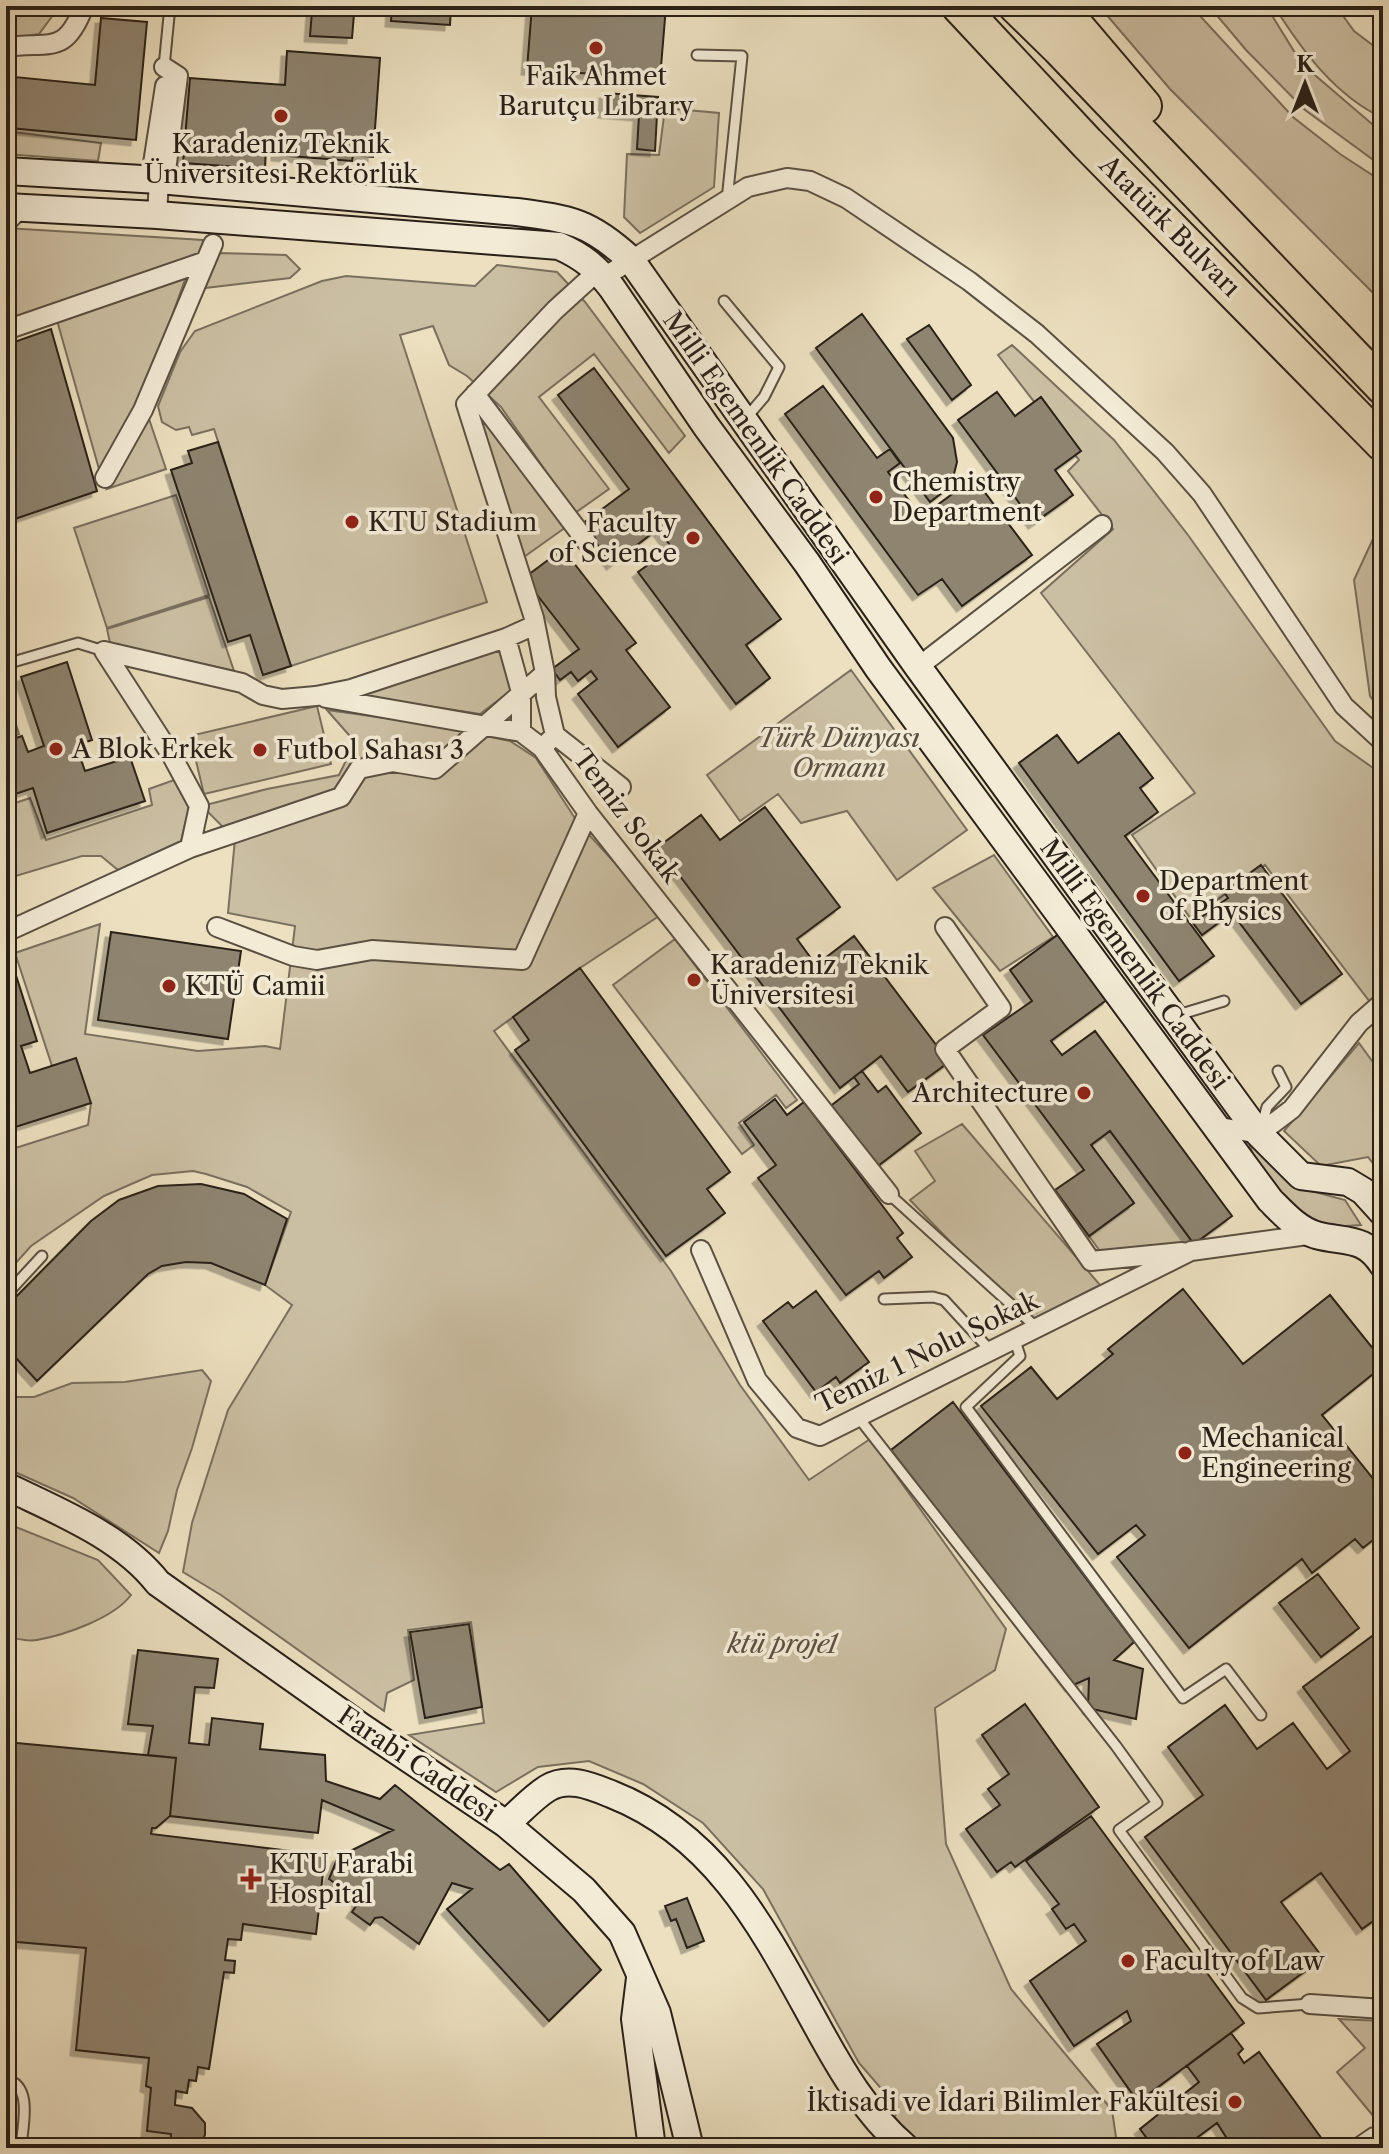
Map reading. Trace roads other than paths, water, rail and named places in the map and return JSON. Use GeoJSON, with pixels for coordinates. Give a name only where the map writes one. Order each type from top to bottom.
{"type":"FeatureCollection","features":[{"type":"Feature","properties":{"kind":"highway","name":"Atatürk Bulvarı"},"geometry":{"type":"LineString","coordinates":[[959,6],[1087,143],[1383,444]]}},
{"type":"Feature","properties":{"kind":"highway","name":"Atatürk Bulvarı"},"geometry":{"type":"LineString","coordinates":[[1016,6],[1383,386]]}},
{"type":"Feature","properties":{"kind":"highway"},"geometry":{"type":"LineString","coordinates":[[1059,6],[1383,386]]}},
{"type":"Feature","properties":{"kind":"street"},"geometry":{"type":"LineString","coordinates":[[6,47],[59,44],[75,30],[84,6]]}},
{"type":"Feature","properties":{"kind":"street"},"geometry":{"type":"LineString","coordinates":[[157,215],[159,180],[166,171],[178,76],[164,67]]}},
{"type":"Feature","properties":{"kind":"street","name":"Milli Egemenlik Caddesi"},"geometry":{"type":"LineString","coordinates":[[6,171],[159,180],[563,218],[589,226],[631,260],[918,667],[1259,1134],[1301,1176],[1348,1182],[1363,1191],[1383,1213]]}},
{"type":"Feature","properties":{"kind":"street"},"geometry":{"type":"LineString","coordinates":[[586,541],[475,394],[555,310],[602,274],[631,260],[748,187],[787,178],[810,181],[846,198],[969,281],[1037,334],[1165,452],[1202,494],[1344,706],[1383,742]]}},
{"type":"Feature","properties":{"kind":"street","name":"Milli Egemenlik Caddesi"},"geometry":{"type":"LineString","coordinates":[[17,207],[559,246],[580,256],[602,274],[878,668],[1270,1200],[1291,1221],[1315,1234],[1361,1243]]}},
{"type":"Feature","properties":{"kind":"street"},"geometry":{"type":"LineString","coordinates":[[6,330],[209,252],[143,410],[105,478]]}},
{"type":"Feature","properties":{"kind":"street","name":"Temiz Sokak"},"geometry":{"type":"LineString","coordinates":[[475,394],[466,404],[535,625],[545,673],[549,741],[588,813],[889,1194]]}},
{"type":"Feature","properties":{"kind":"street"},"geometry":{"type":"LineString","coordinates":[[918,667],[1102,525]]}},
{"type":"Feature","properties":{"kind":"street"},"geometry":{"type":"LineString","coordinates":[[104,651],[242,683],[263,695],[282,699],[351,689],[506,638],[535,625]]}},
{"type":"Feature","properties":{"kind":"street"},"geometry":{"type":"LineString","coordinates":[[506,638],[521,692],[521,732]]}},
{"type":"Feature","properties":{"kind":"street"},"geometry":{"type":"LineString","coordinates":[[104,651],[172,756],[199,806],[190,848]]}},
{"type":"Feature","properties":{"kind":"street"},"geometry":{"type":"LineString","coordinates":[[6,932],[190,848],[341,797],[359,769],[393,762],[435,769],[545,673]]}},
{"type":"Feature","properties":{"kind":"street"},"geometry":{"type":"LineString","coordinates":[[316,696],[521,732],[549,741],[621,787]]}},
{"type":"Feature","properties":{"kind":"street"},"geometry":{"type":"LineString","coordinates":[[217,927],[293,956],[317,960],[372,950],[522,960],[588,813]]}},
{"type":"Feature","properties":{"kind":"street"},"geometry":{"type":"LineString","coordinates":[[945,927],[1001,1008],[945,1049],[1091,1261],[1191,1251]]}},
{"type":"Feature","properties":{"kind":"street"},"geometry":{"type":"LineString","coordinates":[[1259,1134],[1292,1109],[1359,1023],[1383,1002]]}},
{"type":"Feature","properties":{"kind":"street","name":"Milli Egemenlik Caddesi"},"geometry":{"type":"LineString","coordinates":[[1215,1126],[1259,1134]]}},
{"type":"Feature","properties":{"kind":"street"},"geometry":{"type":"LineString","coordinates":[[1270,1200],[1271,1241]]}},
{"type":"Feature","properties":{"kind":"street"},"geometry":{"type":"LineString","coordinates":[[1383,1220],[1361,1243],[1376,1253],[1383,1265]]}},
{"type":"Feature","properties":{"kind":"street","name":"Temiz 1 Nolu Sokak"},"geometry":{"type":"LineString","coordinates":[[701,1250],[757,1380],[797,1428],[820,1436],[1191,1251],[1315,1234]]}},
{"type":"Feature","properties":{"kind":"street","name":"Farabi Caddesi"},"geometry":{"type":"LineString","coordinates":[[6,1486],[91,1529],[147,1569],[158,1583],[363,1728],[506,1824],[584,1890],[622,1933],[657,2013],[685,2146]]}},
{"type":"Feature","properties":{"kind":"street","name":"Farabi Caddesi"},"geometry":{"type":"LineString","coordinates":[[6,1502],[77,1538],[140,1581],[158,1583]]}},
{"type":"Feature","properties":{"kind":"street"},"geometry":{"type":"LineString","coordinates":[[506,1824],[549,1788],[574,1782],[635,1804],[668,1823],[732,1884],[767,1936],[844,2075],[871,2112],[906,2148]]}},
{"type":"Feature","properties":{"kind":"street","name":"Farabi Caddesi"},"geometry":{"type":"LineString","coordinates":[[640,1978],[635,2019],[652,2148]]}},
{"type":"Feature","properties":{"kind":"street"},"geometry":{"type":"LineString","coordinates":[[1310,2004],[1383,2009]]}},
{"type":"Feature","properties":{"kind":"lane"},"geometry":{"type":"LineString","coordinates":[[164,67],[170,6]]}},
{"type":"Feature","properties":{"kind":"lane"},"geometry":{"type":"LineString","coordinates":[[697,55],[742,56],[727,200]]}},
{"type":"Feature","properties":{"kind":"lane","name":"Milli Egemenlik Caddesi"},"geometry":{"type":"LineString","coordinates":[[6,224],[10,225],[17,207]]}},
{"type":"Feature","properties":{"kind":"lane"},"geometry":{"type":"LineString","coordinates":[[724,301],[779,367],[764,397],[744,421]]}},
{"type":"Feature","properties":{"kind":"lane"},"geometry":{"type":"LineString","coordinates":[[6,664],[78,643],[104,651]]}},
{"type":"Feature","properties":{"kind":"lane"},"geometry":{"type":"LineString","coordinates":[[1173,1016],[1224,1001]]}},
{"type":"Feature","properties":{"kind":"lane"},"geometry":{"type":"LineString","coordinates":[[1259,1134],[1267,1107],[1286,1087],[1278,1071]]}},
{"type":"Feature","properties":{"kind":"lane","name":"Temiz Sokak"},"geometry":{"type":"LineString","coordinates":[[889,1194],[1036,1327]]}},
{"type":"Feature","properties":{"kind":"lane"},"geometry":{"type":"LineString","coordinates":[[6,1295],[42,1256]]}},
{"type":"Feature","properties":{"kind":"lane"},"geometry":{"type":"LineString","coordinates":[[884,1299],[933,1297],[944,1300],[990,1350]]}},
{"type":"Feature","properties":{"kind":"lane"},"geometry":{"type":"LineString","coordinates":[[1014,1338],[1020,1356],[966,1407],[1183,1698],[1226,1669],[1261,1715]]}},
{"type":"Feature","properties":{"kind":"lane"},"geometry":{"type":"LineString","coordinates":[[858,1417],[1107,1734],[1157,1803],[1119,1830],[1242,1998],[1258,2008],[1310,2004]]}},
{"type":"Feature","properties":{"kind":"lane"},"geometry":{"type":"LineString","coordinates":[[6,2079],[21,2089],[24,2099],[21,2148]]}},
{"type":"Feature","properties":{"kind":"lane"},"geometry":{"type":"LineString","coordinates":[[1350,2148],[1372,2133],[1383,2137]]}},
{"type":"Feature","properties":{"kind":"place","name":"Faik Ahmet Barutçu Library"},"geometry":{"type":"Point","coordinates":[596,48]}},
{"type":"Feature","properties":{"kind":"place","name":"Karadeniz Teknik Üniversitesi Rektörlük"},"geometry":{"type":"Point","coordinates":[281,116]}},
{"type":"Feature","properties":{"kind":"place","name":"Chemistry Department"},"geometry":{"type":"Point","coordinates":[876,497]}},
{"type":"Feature","properties":{"kind":"place","name":"KTU Stadium"},"geometry":{"type":"Point","coordinates":[352,522]}},
{"type":"Feature","properties":{"kind":"place","name":"Faculty of Science"},"geometry":{"type":"Point","coordinates":[693,538]}},
{"type":"Feature","properties":{"kind":"place","name":"A Blok Erkek"},"geometry":{"type":"Point","coordinates":[56,749]}},
{"type":"Feature","properties":{"kind":"place","name":"Futbol Sahası 3"},"geometry":{"type":"Point","coordinates":[260,750]}},
{"type":"Feature","properties":{"kind":"place","name":"Department of Physics"},"geometry":{"type":"Point","coordinates":[1143,896]}},
{"type":"Feature","properties":{"kind":"place","name":"Karadeniz Teknik Üniversitesi"},"geometry":{"type":"Point","coordinates":[694,980]}},
{"type":"Feature","properties":{"kind":"place","name":"KTÜ Camii"},"geometry":{"type":"Point","coordinates":[169,986]}},
{"type":"Feature","properties":{"kind":"place","name":"Architecture"},"geometry":{"type":"Point","coordinates":[1084,1093]}},
{"type":"Feature","properties":{"kind":"place","name":"Mechanical Engineering"},"geometry":{"type":"Point","coordinates":[1185,1453]}},
{"type":"Feature","properties":{"kind":"place","name":"KTU Farabi Hospital"},"geometry":{"type":"Point","coordinates":[251,1879]}},
{"type":"Feature","properties":{"kind":"place","name":"Faculty of Law"},"geometry":{"type":"Point","coordinates":[1128,1961]}},
{"type":"Feature","properties":{"kind":"place","name":"İktisadi ve İdari Bilimler Fakültesi"},"geometry":{"type":"Point","coordinates":[1235,2102]}},
{"type":"Feature","properties":{"kind":"park label","name":"Türk Dünyası Ormanı"},"geometry":{"type":"Point","coordinates":[839,753]}},
{"type":"Feature","properties":{"kind":"park label","name":"ktü proje1"},"geometry":{"type":"Point","coordinates":[783,1644]}}]}
